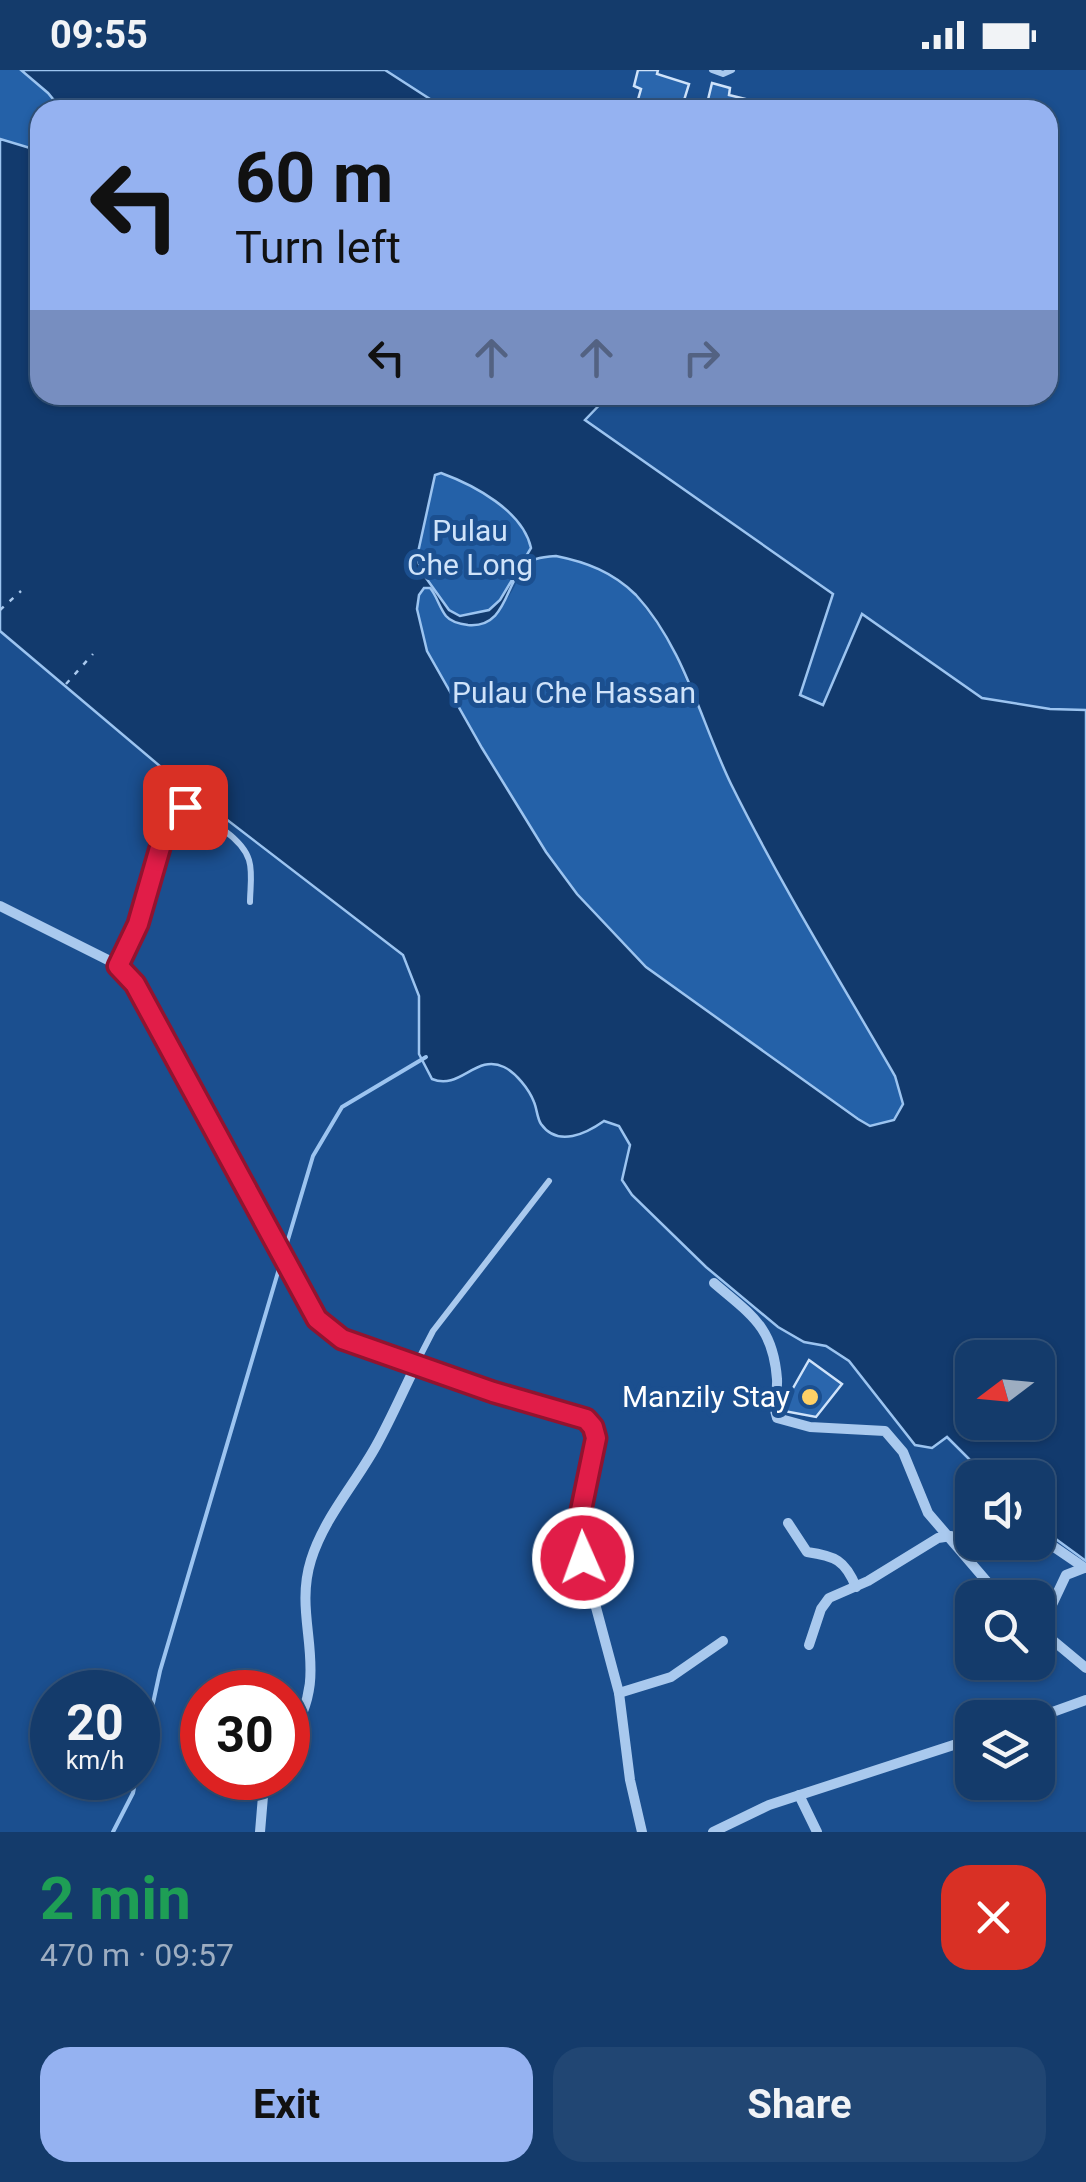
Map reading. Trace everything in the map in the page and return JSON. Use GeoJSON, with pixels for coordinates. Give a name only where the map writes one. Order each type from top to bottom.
{"type":"FeatureCollection","features":[{"type":"Feature","properties":{"kind":"street"},"geometry":{"type":"LineString","coordinates":[[118,966],[138,924],[149,881]]}},
{"type":"Feature","properties":{"kind":"street"},"geometry":{"type":"LineString","coordinates":[[0,906],[118,966],[135,984],[317,1319],[342,1339],[493,1392],[586,1419],[593,1427],[596,1438],[579,1520],[583,1558],[619,1693],[630,1780],[642,1832]]}},
{"type":"Feature","properties":{"kind":"street"},"geometry":{"type":"LineString","coordinates":[[714,1283],[767,1333],[778,1385],[774,1408],[777,1418],[810,1427],[884,1430],[903,1452],[928,1513],[986,1580]]}},
{"type":"Feature","properties":{"kind":"street"},"geometry":{"type":"LineString","coordinates":[[310,1673],[312,1647],[305,1591],[313,1555],[339,1504],[375,1448],[417,1363]]}},
{"type":"Feature","properties":{"kind":"street"},"geometry":{"type":"LineString","coordinates":[[788,1523],[801,1548],[838,1558],[847,1565],[856,1587]]}},
{"type":"Feature","properties":{"kind":"street"},"geometry":{"type":"LineString","coordinates":[[809,1645],[824,1602],[938,1538],[951,1536]]}},
{"type":"Feature","properties":{"kind":"street"},"geometry":{"type":"LineString","coordinates":[[1055,1548],[1085,1568]]}},
{"type":"Feature","properties":{"kind":"street"},"geometry":{"type":"LineString","coordinates":[[1055,1596],[1066,1575],[1085,1568]]}},
{"type":"Feature","properties":{"kind":"street"},"geometry":{"type":"LineString","coordinates":[[619,1693],[672,1677],[723,1642]]}},
{"type":"Feature","properties":{"kind":"street"},"geometry":{"type":"LineString","coordinates":[[1055,1643],[1086,1668]]}},
{"type":"Feature","properties":{"kind":"street"},"geometry":{"type":"LineString","coordinates":[[1055,1711],[1086,1700]]}},
{"type":"Feature","properties":{"kind":"street"},"geometry":{"type":"LineString","coordinates":[[713,1832],[799,1795],[955,1745]]}},
{"type":"Feature","properties":{"kind":"street"},"geometry":{"type":"LineString","coordinates":[[799,1795],[817,1832]]}},
{"type":"Feature","properties":{"kind":"street"},"geometry":{"type":"LineString","coordinates":[[260,1832],[263,1800]]}},
{"type":"Feature","properties":{"kind":"lane"},"geometry":{"type":"LineString","coordinates":[[712,70],[724,74],[732,70]]}},
{"type":"Feature","properties":{"kind":"lane"},"geometry":{"type":"LineString","coordinates":[[149,881],[170,813],[185,807],[209,820],[247,854],[250,902]]}},
{"type":"Feature","properties":{"kind":"lane"},"geometry":{"type":"LineString","coordinates":[[417,1363],[433,1331],[550,1181]]}},
{"type":"Feature","properties":{"kind":"path"},"geometry":{"type":"LineString","coordinates":[[0,610],[21,591]]}},
{"type":"Feature","properties":{"kind":"path"},"geometry":{"type":"LineString","coordinates":[[66,684],[93,654]]}},
{"type":"Feature","properties":{"kind":"green space"},"geometry":{"type":"Polygon","coordinates":[[[0,70],[21,70],[54,100],[30,100],[30,148],[0,139],[0,70]]]}},
{"type":"Feature","properties":{"kind":"green space","name":"Pulau Che Long"},"geometry":{"type":"Polygon","coordinates":[[[441,473],[482,492],[507,511],[526,534],[531,548],[500,600],[489,610],[460,616],[449,610],[421,571],[417,557],[435,475],[441,473]]]}},
{"type":"Feature","properties":{"kind":"green space","name":"Pulau Che Hassan"},"geometry":{"type":"Polygon","coordinates":[[[555,556],[594,564],[634,593],[668,639],[730,782],[895,1076],[903,1105],[894,1120],[870,1126],[858,1119],[646,967],[577,894],[546,852],[482,748],[427,651],[417,609],[419,595],[430,587],[444,614],[478,625],[506,600],[527,564],[555,556]]]}},
{"type":"Feature","properties":{"kind":"shaded area"},"geometry":{"type":"Polygon","coordinates":[[[21,70],[385,70],[432,100],[54,100],[21,70]]]}},
{"type":"Feature","properties":{"kind":"shaded area"},"geometry":{"type":"Polygon","coordinates":[[[0,139],[30,148],[30,405],[599,405],[585,420],[833,594],[800,695],[823,705],[862,614],[982,698],[1050,709],[1086,710],[1086,1561],[1055,1538],[1055,1460],[970,1460],[947,1437],[932,1448],[915,1445],[849,1361],[826,1346],[804,1342],[778,1327],[706,1267],[632,1195],[622,1180],[630,1145],[619,1126],[604,1121],[581,1134],[556,1135],[541,1124],[522,1082],[509,1070],[494,1064],[451,1080],[432,1079],[419,1054],[419,996],[403,955],[187,789],[0,631],[0,139]],[[441,473],[435,475],[417,557],[421,571],[449,610],[460,616],[489,610],[500,600],[531,548],[518,522],[482,492],[441,473]],[[556,556],[528,563],[496,614],[480,624],[450,620],[430,588],[424,588],[419,595],[417,609],[427,651],[482,748],[546,852],[577,894],[646,967],[858,1119],[870,1126],[894,1120],[903,1104],[895,1076],[750,822],[667,638],[636,595],[618,580],[556,556]]]}},
{"type":"Feature","properties":{"kind":"building"},"geometry":{"type":"Polygon","coordinates":[[[638,70],[658,70],[657,74],[689,84],[684,100],[638,100],[641,89],[634,86],[638,70]]]}},
{"type":"Feature","properties":{"kind":"building"},"geometry":{"type":"Polygon","coordinates":[[[712,83],[730,88],[729,95],[749,100],[708,100],[712,83]]]}},
{"type":"Feature","properties":{"kind":"building","name":"Manzily Stay"},"geometry":{"type":"Polygon","coordinates":[[[809,1360],[842,1384],[816,1417],[784,1411],[784,1404],[809,1360]]]}},
{"type":"Feature","properties":{"kind":"waterway"},"geometry":{"type":"LineString","coordinates":[[284,1253],[313,1156],[342,1107],[426,1057]]}},
{"type":"Feature","properties":{"kind":"waterway"},"geometry":{"type":"LineString","coordinates":[[160,1671],[281,1262]]}},
{"type":"Feature","properties":{"kind":"waterway"},"geometry":{"type":"LineString","coordinates":[[113,1832],[129,1800]]}},
{"type":"Feature","properties":{"kind":"place","name":"Manzily Stay"},"geometry":{"type":"Point","coordinates":[810,1397]}},
{"type":"Feature","properties":{"kind":"route"},"geometry":{"type":"LineString","coordinates":[[185,807],[170,813],[138,924],[118,966],[135,984],[274,1244],[317,1319],[329,1332],[493,1392],[586,1419],[593,1427],[596,1438],[579,1520],[583,1558]]}}]}
